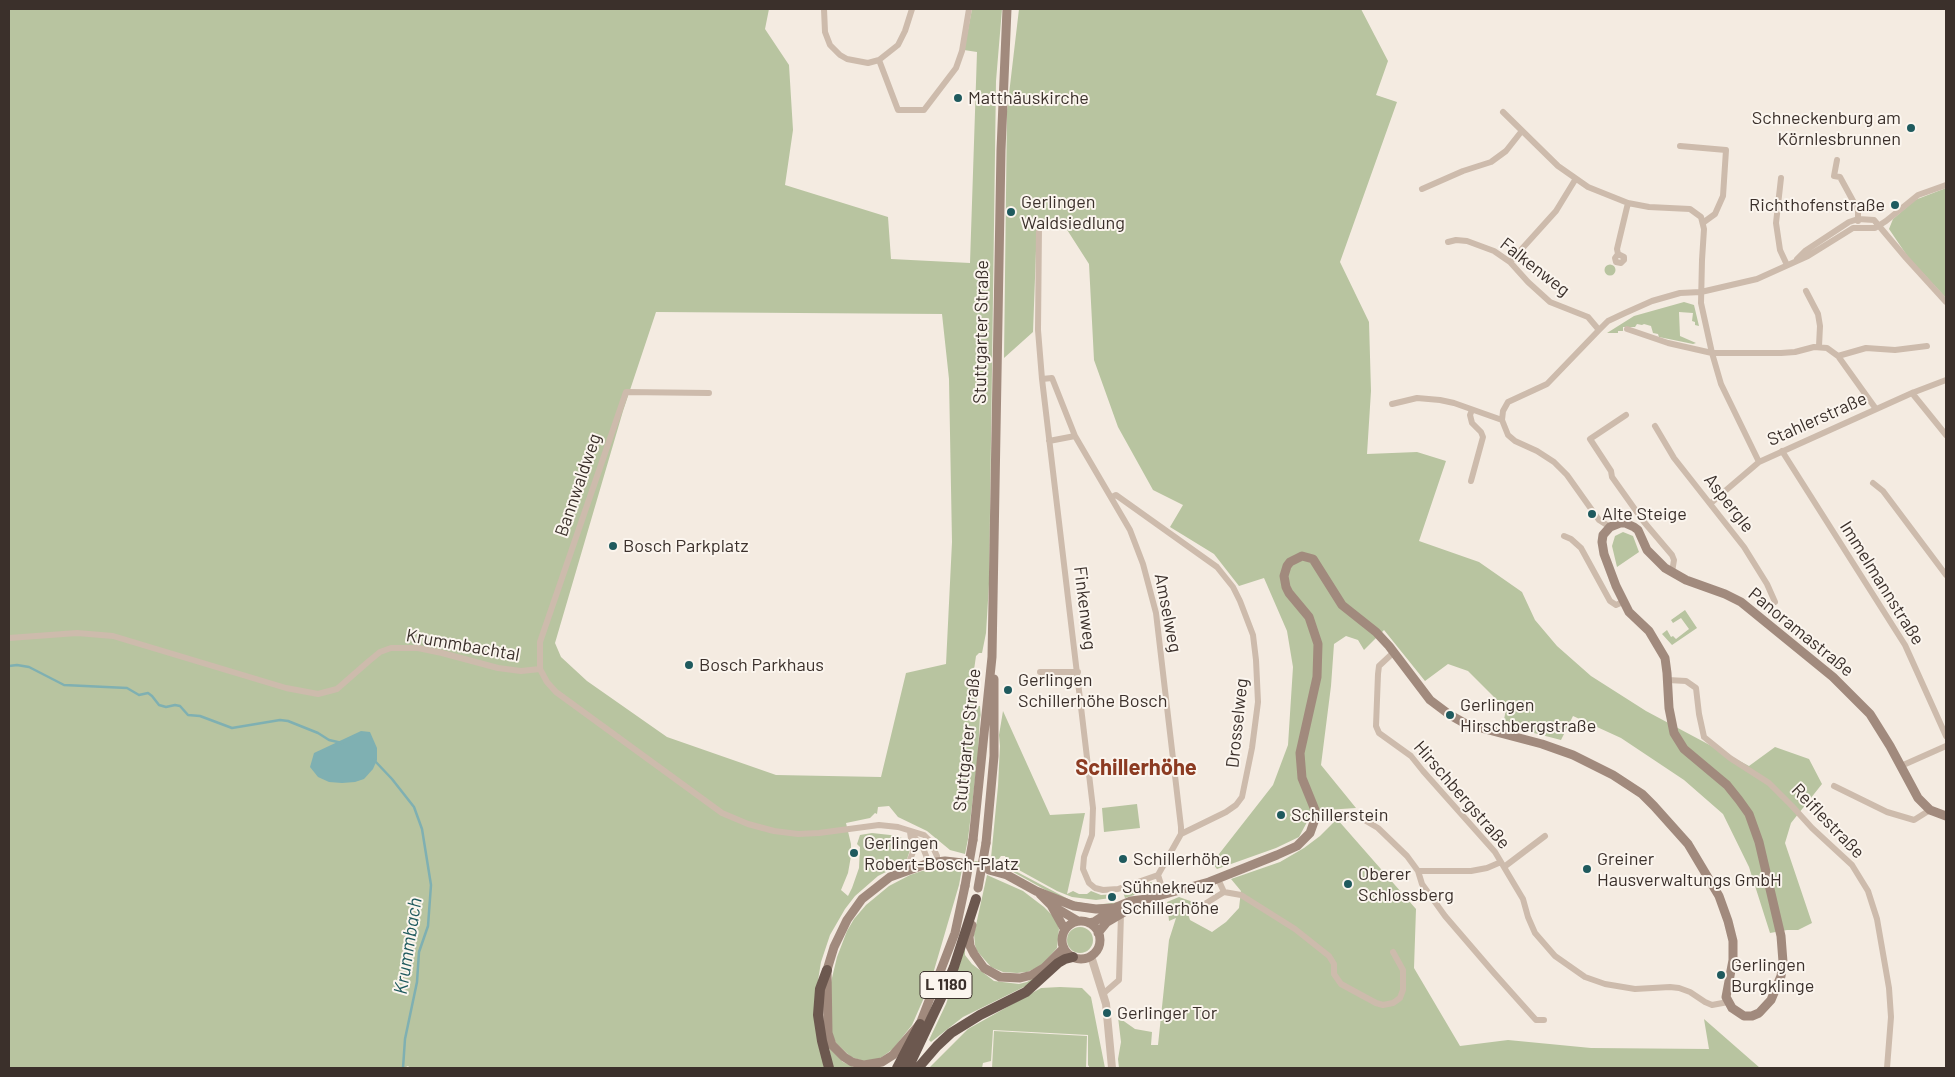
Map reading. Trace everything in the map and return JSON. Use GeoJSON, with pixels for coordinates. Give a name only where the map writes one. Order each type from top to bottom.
{"type":"FeatureCollection","features":[{"type":"Feature","properties":{"kind":"highway","name":"L 1180"},"geometry":{"type":"LineString","coordinates":[[908,1068],[944,990],[977,894]]}},
{"type":"Feature","properties":{"kind":"highway"},"geometry":{"type":"LineString","coordinates":[[918,1068],[936,1046],[951,1033],[980,1015],[1026,992],[1058,964],[1065,959],[1073,957]]}},
{"type":"Feature","properties":{"kind":"highway"},"geometry":{"type":"LineString","coordinates":[[827,970],[820,989],[818,1014],[829,1068]]}},
{"type":"Feature","properties":{"kind":"highway","name":"L 1180"},"geometry":{"type":"LineString","coordinates":[[897,1068],[920,1024]]}},
{"type":"Feature","properties":{"kind":"main road","name":"Stuttgarter Straße"},"geometry":{"type":"LineString","coordinates":[[920,1024],[955,933],[965,886],[973,840],[992,657],[1001,150],[1008,9]]}},
{"type":"Feature","properties":{"kind":"main road","name":"Panoramastraße"},"geometry":{"type":"LineString","coordinates":[[1610,527],[1620,523],[1634,527],[1638,530],[1648,550],[1657,561],[1672,572],[1741,602],[1833,676],[1870,714],[1918,798],[1930,810]]}},
{"type":"Feature","properties":{"kind":"main road"},"geometry":{"type":"LineString","coordinates":[[1036,891],[1051,905],[1078,921],[1094,922],[1147,899],[1218,879],[1296,846],[1310,833],[1315,819],[1312,800],[1302,778],[1300,753],[1317,677],[1319,661],[1318,644],[1309,617],[1286,587],[1284,576],[1287,566],[1298,557],[1308,557],[1313,559],[1342,604],[1376,632],[1430,700],[1450,715],[1466,724],[1573,754],[1620,779],[1642,794],[1654,806],[1688,844],[1724,908],[1731,931],[1733,951],[1727,991],[1728,1002],[1732,1008],[1744,1016],[1752,1016],[1766,1007],[1772,1000],[1781,976],[1783,951],[1759,842],[1748,814],[1727,785],[1684,749],[1674,733],[1669,708],[1667,665],[1649,631],[1629,612],[1602,548],[1603,535],[1610,527]]}},
{"type":"Feature","properties":{"kind":"main road","name":"Stuttgarter Straße"},"geometry":{"type":"LineString","coordinates":[[992,657],[995,688],[995,745],[986,843],[969,937],[970,946],[978,960],[989,971],[1000,977],[1024,978],[1044,968],[1064,948]]}},
{"type":"Feature","properties":{"kind":"main road"},"geometry":{"type":"LineString","coordinates":[[1930,810],[1946,816]]}},
{"type":"Feature","properties":{"kind":"main road"},"geometry":{"type":"LineString","coordinates":[[920,1024],[893,1055],[882,1062],[864,1065],[852,1062],[832,1045],[828,1033],[827,970],[841,930],[862,899],[890,877],[906,870],[933,862],[963,863]]}},
{"type":"Feature","properties":{"kind":"main road"},"geometry":{"type":"LineString","coordinates":[[988,870],[1007,875],[1036,891],[1074,906],[1119,911]]}},
{"type":"Feature","properties":{"kind":"main road"},"geometry":{"type":"LineString","coordinates":[[1051,905],[1065,930]]}},
{"type":"Feature","properties":{"kind":"main road"},"geometry":{"type":"LineString","coordinates":[[1078,921],[1065,930],[1062,942],[1064,948],[1073,957],[1082,958],[1090,956],[1098,947],[1098,933],[1119,911]]}},
{"type":"Feature","properties":{"kind":"main road"},"geometry":{"type":"LineString","coordinates":[[1089,923],[1098,933]]}},
{"type":"Feature","properties":{"kind":"street"},"geometry":{"type":"LineString","coordinates":[[824,9],[827,39],[840,55],[861,62],[879,60],[891,52],[902,38],[912,9]]}},
{"type":"Feature","properties":{"kind":"street"},"geometry":{"type":"LineString","coordinates":[[879,60],[898,110],[924,110],[956,68],[962,51],[969,9]]}},
{"type":"Feature","properties":{"kind":"street"},"geometry":{"type":"LineString","coordinates":[[1503,112],[1521,132],[1558,166],[1575,180],[1599,193],[1628,203],[1649,207],[1690,209],[1699,214],[1704,222],[1702,310],[1712,353],[1721,384],[1759,462]]}},
{"type":"Feature","properties":{"kind":"street"},"geometry":{"type":"LineString","coordinates":[[1422,189],[1471,168],[1491,162],[1506,151],[1521,132]]}},
{"type":"Feature","properties":{"kind":"street"},"geometry":{"type":"LineString","coordinates":[[1680,146],[1726,150],[1723,196],[1715,214],[1704,222]]}},
{"type":"Feature","properties":{"kind":"street"},"geometry":{"type":"LineString","coordinates":[[1837,160],[1834,176],[1840,177],[1858,210],[1858,227]]}},
{"type":"Feature","properties":{"kind":"street"},"geometry":{"type":"LineString","coordinates":[[1782,178],[1776,223],[1780,250],[1788,264]]}},
{"type":"Feature","properties":{"kind":"street"},"geometry":{"type":"LineString","coordinates":[[1510,262],[1550,218],[1575,180]]}},
{"type":"Feature","properties":{"kind":"street"},"geometry":{"type":"LineString","coordinates":[[1610,527],[1600,520],[1554,462],[1508,436],[1502,420],[1503,411],[1510,400],[1546,384],[1608,321],[1652,301],[1680,293],[1701,292],[1757,279],[1808,256],[1846,232],[1858,227],[1872,229],[1886,222],[1918,194],[1946,185]]}},
{"type":"Feature","properties":{"kind":"street"},"geometry":{"type":"LineString","coordinates":[[1618,254],[1617,249],[1628,203]]}},
{"type":"Feature","properties":{"kind":"street"},"geometry":{"type":"LineString","coordinates":[[1796,260],[1805,251],[1849,222],[1858,219],[1874,220],[1946,302]]}},
{"type":"Feature","properties":{"kind":"street"},"geometry":{"type":"LineString","coordinates":[[1039,226],[1038,330],[1042,379]]}},
{"type":"Feature","properties":{"kind":"street","name":"Falkenweg"},"geometry":{"type":"LineString","coordinates":[[1448,242],[1456,240],[1474,243],[1494,252],[1510,262],[1550,302],[1588,317],[1599,330]]}},
{"type":"Feature","properties":{"kind":"street"},"geometry":{"type":"LineString","coordinates":[[1806,292],[1818,314],[1820,326],[1819,346]]}},
{"type":"Feature","properties":{"kind":"street"},"geometry":{"type":"LineString","coordinates":[[1627,329],[1668,343],[1712,353],[1781,353],[1819,346],[1827,348],[1838,356],[1876,409]]}},
{"type":"Feature","properties":{"kind":"street"},"geometry":{"type":"LineString","coordinates":[[1838,356],[1866,348],[1895,350],[1927,346]]}},
{"type":"Feature","properties":{"kind":"street","name":"Amselweg"},"geometry":{"type":"LineString","coordinates":[[1042,379],[1052,378],[1075,436],[1130,530],[1144,564],[1156,613],[1179,795],[1181,834]]}},
{"type":"Feature","properties":{"kind":"street","name":"Finkenweg"},"geometry":{"type":"LineString","coordinates":[[1042,379],[1078,672],[1093,821],[1092,835],[1082,863],[1084,874],[1092,886],[1099,890],[1111,891],[1158,875]]}},
{"type":"Feature","properties":{"kind":"street","name":"Stahlerstraße"},"geometry":{"type":"LineString","coordinates":[[1711,503],[1759,462],[1912,393],[1946,380]]}},
{"type":"Feature","properties":{"kind":"street","name":"Bannwaldweg"},"geometry":{"type":"LineString","coordinates":[[540,669],[540,642],[626,392],[709,393]]}},
{"type":"Feature","properties":{"kind":"street"},"geometry":{"type":"LineString","coordinates":[[1912,393],[1946,435]]}},
{"type":"Feature","properties":{"kind":"street"},"geometry":{"type":"LineString","coordinates":[[1392,404],[1410,398],[1425,398],[1454,403],[1502,420]]}},
{"type":"Feature","properties":{"kind":"street"},"geometry":{"type":"LineString","coordinates":[[1471,481],[1483,437],[1470,419],[1472,410]]}},
{"type":"Feature","properties":{"kind":"street"},"geometry":{"type":"LineString","coordinates":[[1626,415],[1590,439],[1611,470],[1612,477],[1644,522],[1672,555],[1674,560],[1672,572]]}},
{"type":"Feature","properties":{"kind":"street","name":"Aspergle"},"geometry":{"type":"LineString","coordinates":[[1654,426],[1674,458],[1711,503],[1744,548],[1767,584],[1775,602]]}},
{"type":"Feature","properties":{"kind":"street"},"geometry":{"type":"LineString","coordinates":[[1049,441],[1075,436]]}},
{"type":"Feature","properties":{"kind":"street","name":"Immelmannstraße"},"geometry":{"type":"LineString","coordinates":[[1782,451],[1906,645],[1946,736]]}},
{"type":"Feature","properties":{"kind":"street"},"geometry":{"type":"LineString","coordinates":[[1873,483],[1883,491],[1946,575]]}},
{"type":"Feature","properties":{"kind":"street","name":"Drosselweg"},"geometry":{"type":"LineString","coordinates":[[1112,497],[1116,495],[1217,567],[1233,587],[1253,636],[1258,702],[1252,748],[1242,797],[1236,805],[1226,812],[1181,834]]}},
{"type":"Feature","properties":{"kind":"street"},"geometry":{"type":"LineString","coordinates":[[1564,536],[1572,539],[1581,548],[1610,601],[1616,605],[1624,602]]}},
{"type":"Feature","properties":{"kind":"street","name":"Krummbachtal"},"geometry":{"type":"LineString","coordinates":[[9,638],[78,633],[113,636],[286,688],[318,694],[337,689],[380,652],[391,648],[411,648],[442,652],[498,668],[520,671],[540,669],[547,682],[556,692],[722,813],[748,824],[774,831],[798,834],[879,826],[898,827],[910,832],[918,832],[930,841],[937,856],[933,862]]}},
{"type":"Feature","properties":{"kind":"street","name":"Hirschbergstraße"},"geometry":{"type":"LineString","coordinates":[[1391,649],[1379,666],[1376,726],[1380,733],[1411,756],[1495,852],[1503,864]]}},
{"type":"Feature","properties":{"kind":"street"},"geometry":{"type":"LineString","coordinates":[[1040,672],[1078,672]]}},
{"type":"Feature","properties":{"kind":"street","name":"Reiflestraße"},"geometry":{"type":"LineString","coordinates":[[1668,680],[1686,680],[1696,688],[1704,737],[1730,758],[1769,783],[1812,828],[1852,865],[1868,891],[1877,919],[1889,988],[1891,1017],[1888,1068]]}},
{"type":"Feature","properties":{"kind":"street"},"geometry":{"type":"LineString","coordinates":[[1901,766],[1946,746]]}},
{"type":"Feature","properties":{"kind":"street"},"geometry":{"type":"LineString","coordinates":[[1834,786],[1887,812],[1914,820],[1930,810]]}},
{"type":"Feature","properties":{"kind":"street"},"geometry":{"type":"LineString","coordinates":[[1315,819],[1342,814],[1362,818],[1378,828],[1396,845],[1418,871],[1422,884],[1461,936],[1536,1020],[1544,1020]]}},
{"type":"Feature","properties":{"kind":"street"},"geometry":{"type":"LineString","coordinates":[[910,832],[933,862]]}},
{"type":"Feature","properties":{"kind":"street"},"geometry":{"type":"LineString","coordinates":[[906,870],[913,852],[910,832]]}},
{"type":"Feature","properties":{"kind":"street"},"geometry":{"type":"LineString","coordinates":[[1164,894],[1158,875],[1181,834]]}},
{"type":"Feature","properties":{"kind":"street","name":"Hirschbergstraße"},"geometry":{"type":"LineString","coordinates":[[1418,871],[1470,871],[1503,864],[1545,836]]}},
{"type":"Feature","properties":{"kind":"street"},"geometry":{"type":"LineString","coordinates":[[1503,864],[1523,899],[1535,933],[1555,956],[1585,978],[1605,984],[1635,989],[1679,988],[1712,1005],[1728,1002]]}},
{"type":"Feature","properties":{"kind":"street"},"geometry":{"type":"LineString","coordinates":[[1218,879],[1224,892]]}},
{"type":"Feature","properties":{"kind":"street"},"geometry":{"type":"LineString","coordinates":[[1200,907],[1224,892],[1241,895],[1295,929],[1329,956],[1334,964],[1334,974],[1340,984],[1383,1005],[1393,1003],[1400,998],[1403,990],[1402,970],[1393,952]]}},
{"type":"Feature","properties":{"kind":"street"},"geometry":{"type":"LineString","coordinates":[[1104,993],[1119,980],[1119,911]]}},
{"type":"Feature","properties":{"kind":"street"},"geometry":{"type":"LineString","coordinates":[[1090,956],[1104,993],[1112,1068]]}},
{"type":"Feature","properties":{"kind":"green space"},"geometry":{"type":"Polygon","coordinates":[[[9,9],[769,9],[765,29],[789,65],[793,130],[785,185],[888,217],[891,259],[970,263],[977,52],[964,50],[972,9],[1002,9],[996,81],[989,584],[986,633],[982,653],[976,656],[974,670],[978,673],[977,701],[978,706],[980,706],[981,719],[980,715],[978,755],[968,839],[965,854],[950,850],[927,831],[898,817],[889,806],[878,807],[877,814],[875,813],[870,818],[846,823],[851,844],[851,856],[848,873],[841,890],[848,896],[859,868],[860,847],[857,844],[860,835],[872,833],[899,836],[908,843],[910,850],[906,862],[878,876],[855,896],[830,935],[821,962],[815,999],[824,1068],[410,1068],[408,1066],[404,1068],[9,1068],[9,9]],[[656,312],[623,411],[555,643],[561,657],[587,681],[667,737],[776,775],[881,777],[906,673],[946,664],[952,542],[949,379],[942,314],[656,312]]]}},
{"type":"Feature","properties":{"kind":"green space"},"geometry":{"type":"Polygon","coordinates":[[[1019,9],[1361,9],[1388,61],[1376,95],[1397,102],[1340,262],[1369,322],[1371,391],[1367,454],[1417,452],[1446,461],[1419,541],[1479,562],[1522,592],[1535,620],[1557,646],[1591,676],[1646,711],[1749,766],[1775,747],[1809,759],[1822,784],[1791,823],[1785,843],[1812,923],[1798,930],[1770,933],[1749,867],[1723,814],[1684,780],[1621,738],[1573,716],[1561,740],[1503,725],[1506,709],[1468,671],[1448,664],[1425,681],[1384,630],[1364,650],[1358,640],[1346,636],[1334,644],[1331,686],[1321,765],[1356,808],[1326,810],[1308,814],[1307,822],[1299,837],[1276,848],[1217,869],[1212,863],[1273,785],[1288,745],[1293,667],[1287,631],[1264,578],[1239,586],[1214,554],[1170,527],[1183,505],[1153,490],[1118,427],[1094,360],[1089,264],[1064,225],[1037,224],[1033,332],[1004,358],[1007,111],[1019,9]]]}},
{"type":"Feature","properties":{"kind":"green space"},"geometry":{"type":"Polygon","coordinates":[[[1946,188],[1946,298],[1908,257],[1889,229],[1893,219],[1915,200],[1946,188]]]}},
{"type":"Feature","properties":{"kind":"green space"},"geometry":{"type":"Polygon","coordinates":[[[1610,264],[1616,270],[1610,276],[1604,270],[1610,264]]]}},
{"type":"Feature","properties":{"kind":"green space"},"geometry":{"type":"Polygon","coordinates":[[[1684,302],[1694,305],[1699,326],[1695,325],[1695,322],[1692,321],[1693,313],[1679,312],[1680,336],[1696,343],[1659,337],[1658,334],[1653,333],[1651,326],[1644,324],[1637,324],[1635,327],[1623,327],[1623,331],[1618,331],[1618,333],[1607,333],[1634,316],[1684,302]]]}},
{"type":"Feature","properties":{"kind":"green space"},"geometry":{"type":"Polygon","coordinates":[[[1623,532],[1633,536],[1639,552],[1617,567],[1612,546],[1615,536],[1623,532]]]}},
{"type":"Feature","properties":{"kind":"green space"},"geometry":{"type":"Polygon","coordinates":[[[1685,610],[1697,628],[1672,645],[1662,634],[1667,630],[1671,637],[1673,636],[1676,639],[1689,629],[1681,618],[1673,623],[1671,620],[1685,610]]]}},
{"type":"Feature","properties":{"kind":"green space"},"geometry":{"type":"Polygon","coordinates":[[[1003,711],[1050,815],[1085,813],[1067,894],[1073,891],[1079,894],[1087,894],[1091,891],[1101,895],[1116,894],[1118,897],[1096,900],[1072,897],[1057,891],[1008,864],[1005,856],[1001,856],[998,860],[991,858],[998,786],[999,735],[1003,711]]]}},
{"type":"Feature","properties":{"kind":"green space"},"geometry":{"type":"Polygon","coordinates":[[[1137,804],[1140,828],[1104,832],[1102,808],[1137,804]]]}},
{"type":"Feature","properties":{"kind":"green space"},"geometry":{"type":"Polygon","coordinates":[[[1337,819],[1416,909],[1414,968],[1460,1046],[1508,1040],[1591,1048],[1709,1049],[1704,1019],[1760,1068],[1119,1068],[1118,1059],[1121,1042],[1118,1017],[1135,1029],[1152,1032],[1151,1045],[1158,1045],[1169,940],[1176,918],[1169,921],[1167,902],[1179,897],[1193,902],[1193,907],[1187,911],[1190,920],[1212,932],[1226,922],[1239,908],[1241,891],[1231,879],[1280,862],[1320,836],[1337,819]]]}},
{"type":"Feature","properties":{"kind":"green space"},"geometry":{"type":"Polygon","coordinates":[[[961,859],[1004,865],[1072,901],[1095,905],[1119,902],[1112,905],[1089,906],[1060,898],[1006,868],[961,859]]]}},
{"type":"Feature","properties":{"kind":"green space"},"geometry":{"type":"Polygon","coordinates":[[[948,868],[962,869],[959,885],[930,984],[912,1025],[893,1049],[879,1059],[863,1061],[851,1057],[836,1043],[831,1032],[831,982],[837,957],[847,931],[866,905],[889,886],[922,871],[948,868]]]}},
{"type":"Feature","properties":{"kind":"green space"},"geometry":{"type":"Polygon","coordinates":[[[987,875],[1023,891],[1056,919],[1059,929],[1057,948],[1041,966],[1027,972],[1003,972],[991,967],[977,951],[974,934],[987,875]]]}},
{"type":"Feature","properties":{"kind":"green space"},"geometry":{"type":"Polygon","coordinates":[[[1151,882],[1155,884],[1152,889],[1125,898],[1123,892],[1151,882]]]}},
{"type":"Feature","properties":{"kind":"green space"},"geometry":{"type":"Polygon","coordinates":[[[1080,927],[1089,931],[1093,940],[1089,949],[1080,953],[1071,949],[1067,940],[1071,931],[1080,927]]]}},
{"type":"Feature","properties":{"kind":"green space"},"geometry":{"type":"Polygon","coordinates":[[[965,948],[965,955],[972,964],[994,981],[1019,984],[1027,982],[1038,975],[1028,985],[963,1017],[931,1042],[929,1040],[946,1004],[965,948]]]}},
{"type":"Feature","properties":{"kind":"green space"},"geometry":{"type":"Polygon","coordinates":[[[1041,988],[1082,988],[1091,997],[1105,1068],[1090,1068],[1088,1065],[1088,1035],[993,1030],[991,1061],[983,1063],[982,1068],[929,1068],[968,1029],[1041,988]]]}},
{"type":"Feature","properties":{"kind":"green space"},"geometry":{"type":"Polygon","coordinates":[[[994,1031],[1087,1036],[1086,1068],[992,1068],[994,1031]]]}},
{"type":"Feature","properties":{"kind":"green space"},"geometry":{"type":"Polygon","coordinates":[[[829,1048],[843,1062],[856,1068],[833,1068],[829,1048]]]}},
{"type":"Feature","properties":{"kind":"water"},"geometry":{"type":"Polygon","coordinates":[[[361,731],[370,732],[377,748],[377,760],[373,769],[364,779],[342,783],[329,782],[318,777],[310,767],[314,753],[361,731]]]}},
{"type":"Feature","properties":{"kind":"waterway","name":"Krummbach"},"geometry":{"type":"LineString","coordinates":[[9,666],[29,667],[64,685],[127,688],[139,695],[148,693],[159,705],[166,707],[180,706],[188,715],[200,716],[232,728],[280,720],[288,721],[318,733],[329,740],[342,743]]}},
{"type":"Feature","properties":{"kind":"waterway","name":"Krummbach"},"geometry":{"type":"LineString","coordinates":[[374,760],[414,807],[422,829],[431,885],[428,926],[419,952],[417,982],[405,1039],[403,1068]]}},
{"type":"Feature","properties":{"kind":"place","name":"Matthäuskirche"},"geometry":{"type":"Point","coordinates":[958,98]}},
{"type":"Feature","properties":{"kind":"place","name":"Schneckenburg am Körnlesbrunnen"},"geometry":{"type":"Point","coordinates":[1911,128]}},
{"type":"Feature","properties":{"kind":"place","name":"Richthofenstraße"},"geometry":{"type":"Point","coordinates":[1895,205]}},
{"type":"Feature","properties":{"kind":"place","name":"Gerlingen Waldsiedlung"},"geometry":{"type":"Point","coordinates":[1011,212]}},
{"type":"Feature","properties":{"kind":"place","name":"Alte Steige"},"geometry":{"type":"Point","coordinates":[1592,514]}},
{"type":"Feature","properties":{"kind":"place","name":"Bosch Parkplatz"},"geometry":{"type":"Point","coordinates":[613,546]}},
{"type":"Feature","properties":{"kind":"place","name":"Bosch Parkhaus"},"geometry":{"type":"Point","coordinates":[689,665]}},
{"type":"Feature","properties":{"kind":"place","name":"Gerlingen Schillerhöhe Bosch"},"geometry":{"type":"Point","coordinates":[1008,690]}},
{"type":"Feature","properties":{"kind":"place","name":"Gerlingen Hirschbergstraße"},"geometry":{"type":"Point","coordinates":[1450,715]}},
{"type":"Feature","properties":{"kind":"place","name":"Schillerstein"},"geometry":{"type":"Point","coordinates":[1281,815]}},
{"type":"Feature","properties":{"kind":"place","name":"Gerlingen Robert-Bosch-Platz"},"geometry":{"type":"Point","coordinates":[854,853]}},
{"type":"Feature","properties":{"kind":"place","name":"Schillerhöhe"},"geometry":{"type":"Point","coordinates":[1123,859]}},
{"type":"Feature","properties":{"kind":"place","name":"Greiner Hausverwaltungs GmbH"},"geometry":{"type":"Point","coordinates":[1587,869]}},
{"type":"Feature","properties":{"kind":"place","name":"Oberer Schlossberg"},"geometry":{"type":"Point","coordinates":[1348,884]}},
{"type":"Feature","properties":{"kind":"place","name":"Sühnekreuz Schillerhöhe"},"geometry":{"type":"Point","coordinates":[1112,897]}},
{"type":"Feature","properties":{"kind":"place","name":"Gerlingen Burgklinge"},"geometry":{"type":"Point","coordinates":[1721,975]}},
{"type":"Feature","properties":{"kind":"place","name":"Gerlinger Tor"},"geometry":{"type":"Point","coordinates":[1107,1013]}},
{"type":"Feature","properties":{"kind":"district","name":"Schillerhöhe"},"geometry":{"type":"Point","coordinates":[1136,768]}}]}
